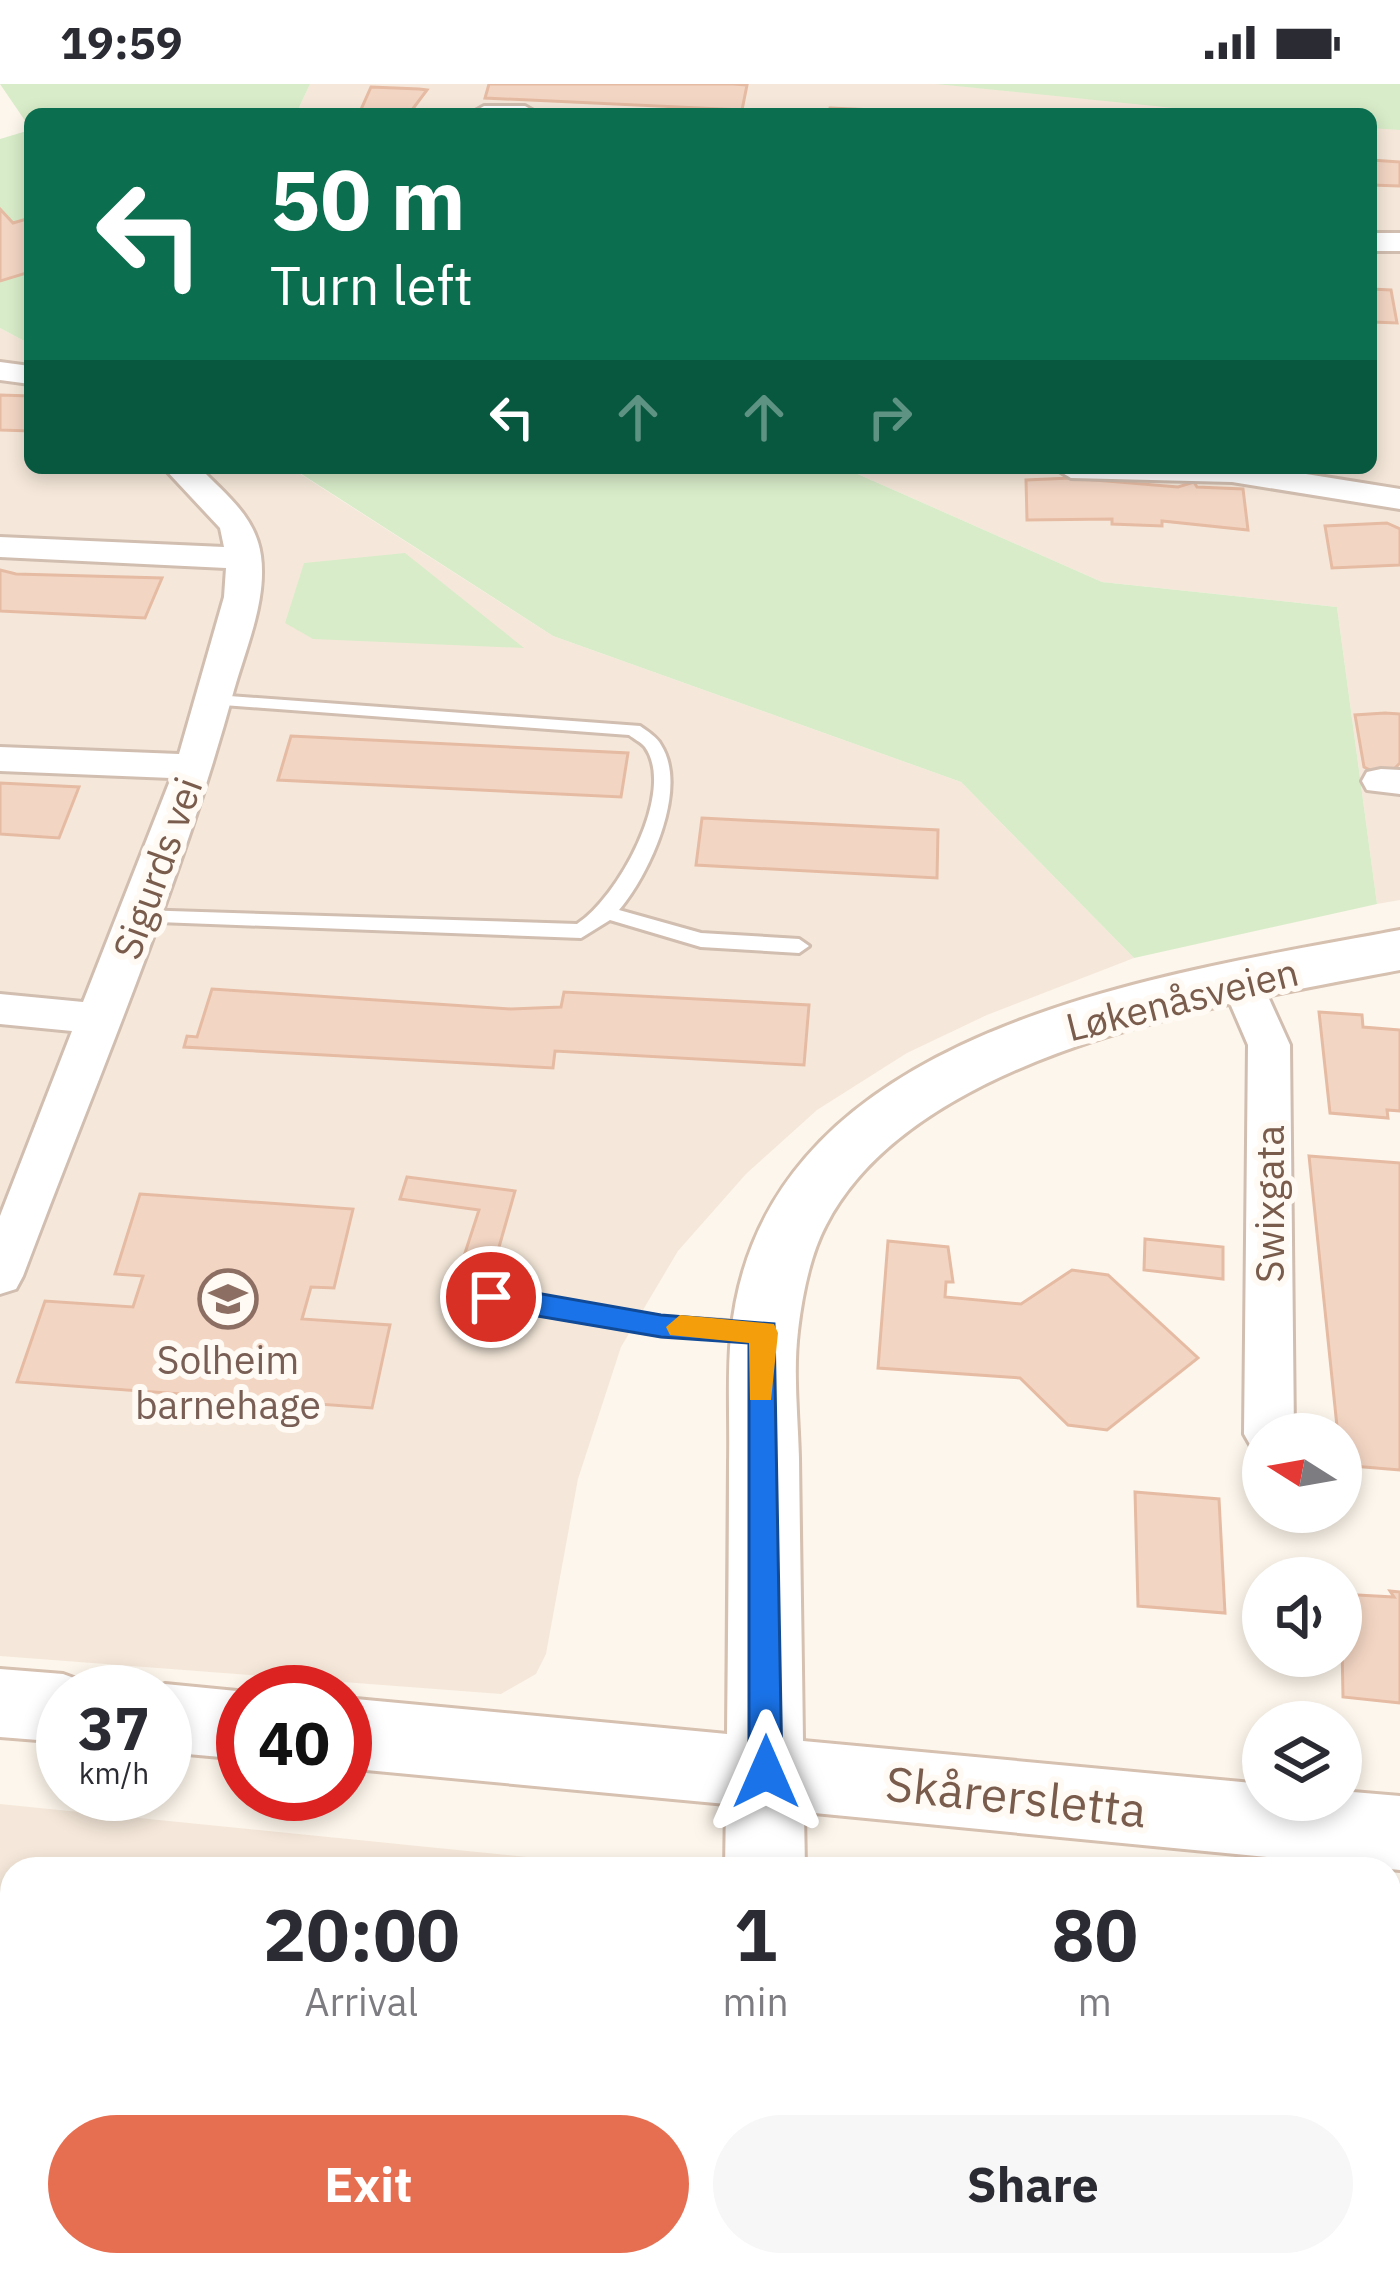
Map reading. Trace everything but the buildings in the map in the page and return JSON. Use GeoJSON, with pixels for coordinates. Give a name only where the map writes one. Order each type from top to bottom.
{"type":"FeatureCollection","features":[{"type":"Feature","properties":{"kind":"street"},"geometry":{"type":"LineString","coordinates":[[0,547],[244,558],[236,525],[188,474]]}},
{"type":"Feature","properties":{"kind":"street"},"geometry":{"type":"LineString","coordinates":[[1244,474],[1400,499]]}},
{"type":"Feature","properties":{"kind":"street","name":"Sigurds vei"},"geometry":{"type":"LineString","coordinates":[[0,1276],[194,767],[242,597],[244,558]]}},
{"type":"Feature","properties":{"kind":"street"},"geometry":{"type":"LineString","coordinates":[[0,759],[194,767]]}},
{"type":"Feature","properties":{"kind":"street","name":"Løkenåsveien"},"geometry":{"type":"LineString","coordinates":[[765,1857],[764,1333],[784,1251],[802,1209],[830,1167],[868,1134],[946,1082],[1037,1037],[1147,1000],[1400,950]]}},
{"type":"Feature","properties":{"kind":"street","name":"Swixgata"},"geometry":{"type":"LineString","coordinates":[[1241,980],[1268,1045],[1269,1413]]}},
{"type":"Feature","properties":{"kind":"street"},"geometry":{"type":"LineString","coordinates":[[0,1009],[101,1019]]}},
{"type":"Feature","properties":{"kind":"street"},"geometry":{"type":"LineString","coordinates":[[0,1702],[36,1705]]}},
{"type":"Feature","properties":{"kind":"street","name":"Skårersletta"},"geometry":{"type":"LineString","coordinates":[[372,1736],[1400,1833]]}},
{"type":"Feature","properties":{"kind":"lane"},"geometry":{"type":"LineString","coordinates":[[139,916],[581,931],[611,914],[644,849],[662,795],[658,751],[639,731],[216,700]]}},
{"type":"Feature","properties":{"kind":"lane"},"geometry":{"type":"LineString","coordinates":[[611,914],[700,940],[799,946]]}},
{"type":"Feature","properties":{"kind":"lane"},"geometry":{"type":"LineString","coordinates":[[491,1297],[661,1326],[764,1333]]}},
{"type":"Feature","properties":{"kind":"shaded area"},"geometry":{"type":"Polygon","coordinates":[[[310,84],[941,84],[1183,108],[299,108],[310,84]]]}},
{"type":"Feature","properties":{"kind":"shaded area"},"geometry":{"type":"Polygon","coordinates":[[[1377,127],[1400,129],[1400,900],[1377,904],[1337,607],[1102,582],[858,474],[1377,474],[1377,127]]]}},
{"type":"Feature","properties":{"kind":"shaded area"},"geometry":{"type":"Polygon","coordinates":[[[0,328],[24,341],[24,474],[300,474],[553,636],[961,782],[1134,958],[987,1015],[907,1053],[817,1110],[746,1174],[678,1251],[621,1347],[578,1479],[546,1654],[536,1674],[501,1694],[372,1684],[372,1665],[216,1665],[216,1672],[192,1671],[192,1665],[0,1656],[0,328]]]}},
{"type":"Feature","properties":{"kind":"shaded area"},"geometry":{"type":"Polygon","coordinates":[[[0,1804],[36,1808],[36,1821],[169,1821],[527,1857],[0,1857],[0,1804]]]}},
{"type":"Feature","properties":{"kind":"green space"},"geometry":{"type":"Polygon","coordinates":[[[0,84],[310,84],[299,108],[24,108],[24,119],[0,84]]]}},
{"type":"Feature","properties":{"kind":"green space"},"geometry":{"type":"Polygon","coordinates":[[[936,84],[1400,84],[1400,130],[1377,128],[1377,108],[1174,108],[936,84]]]}},
{"type":"Feature","properties":{"kind":"green space"},"geometry":{"type":"Polygon","coordinates":[[[24,132],[24,341],[0,328],[0,139],[24,132]]]}},
{"type":"Feature","properties":{"kind":"green space"},"geometry":{"type":"Polygon","coordinates":[[[301,474],[858,474],[1102,582],[1337,607],[1377,904],[1134,958],[961,782],[553,636],[301,474]]]}},
{"type":"Feature","properties":{"kind":"green space"},"geometry":{"type":"Polygon","coordinates":[[[405,553],[524,648],[313,639],[285,623],[304,563],[405,553]]]}},
{"type":"Feature","properties":{"kind":"slow traffic"},"geometry":{"type":"LineString","coordinates":[[680,1327],[764,1333],[760,1392]]}},
{"type":"Feature","properties":{"kind":"place","name":"Solheim barnehage"},"geometry":{"type":"Point","coordinates":[228,1299]}},
{"type":"Feature","properties":{"kind":"route"},"geometry":{"type":"LineString","coordinates":[[491,1297],[661,1326],[764,1333],[760,1396],[766,1772]]}}]}
